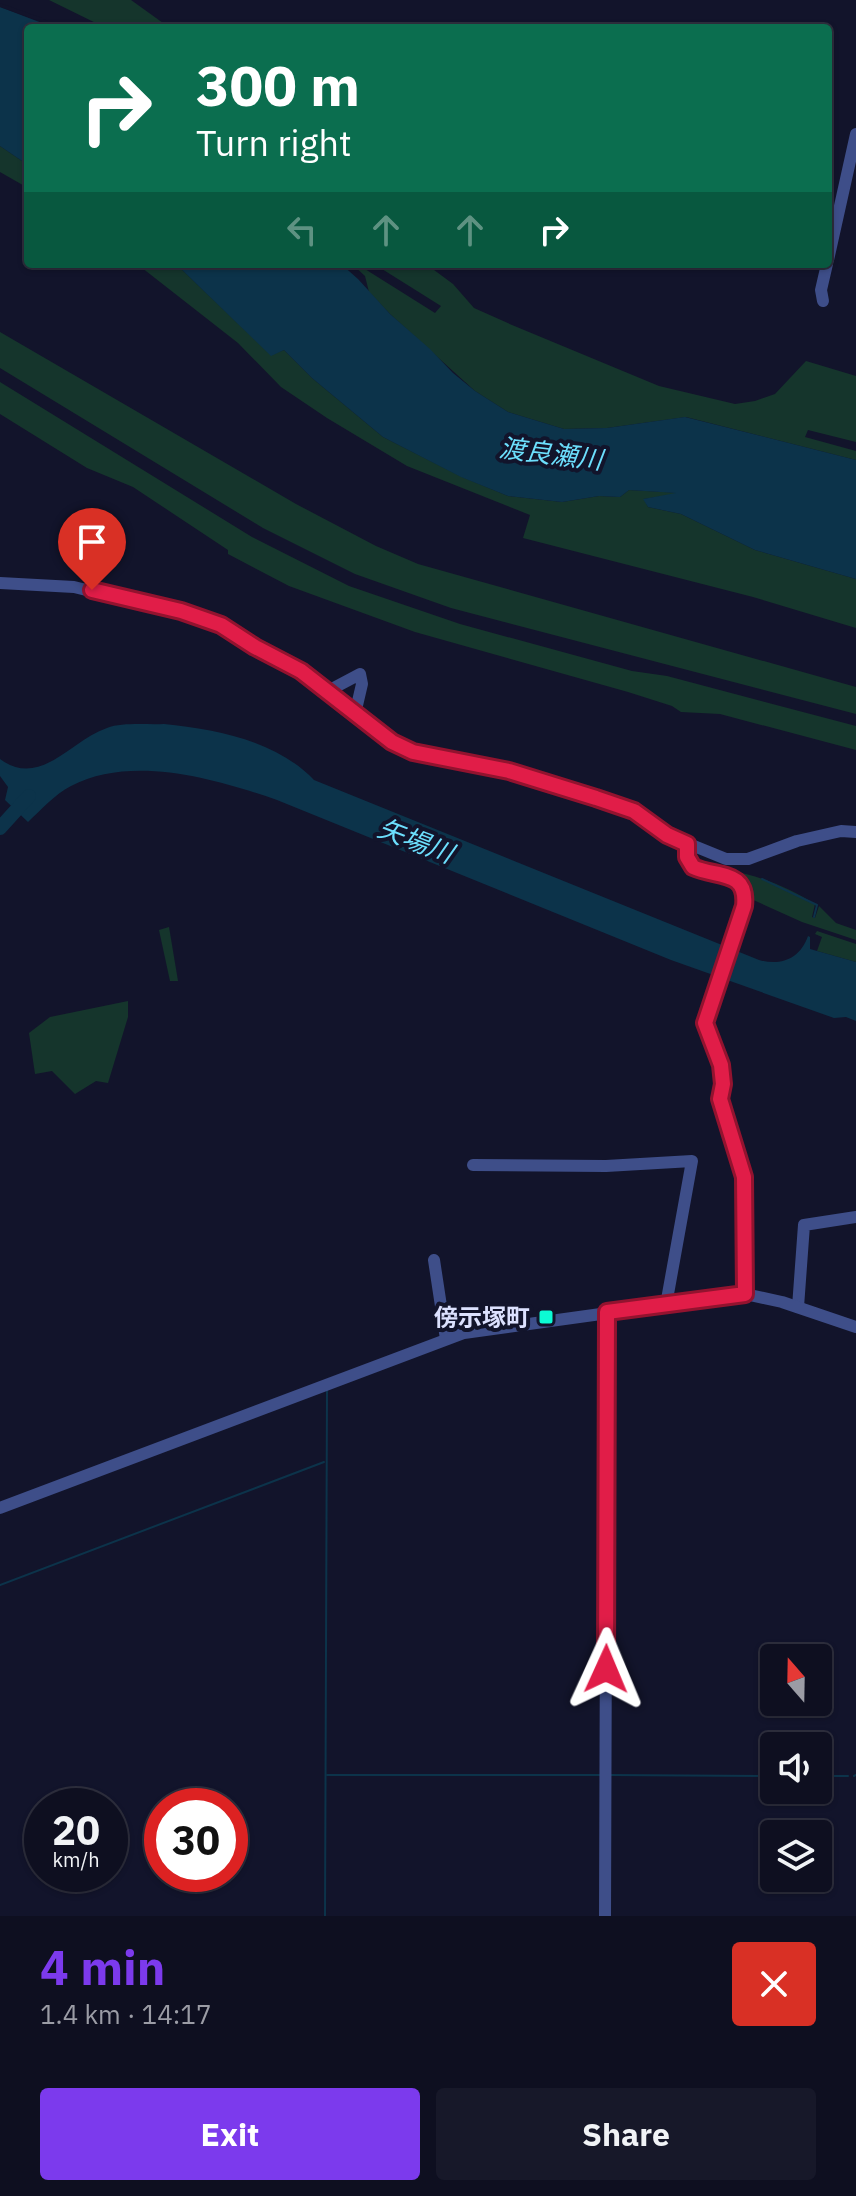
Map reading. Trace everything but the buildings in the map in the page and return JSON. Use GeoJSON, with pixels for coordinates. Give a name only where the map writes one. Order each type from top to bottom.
{"type":"FeatureCollection","features":[{"type":"Feature","properties":{"kind":"street"},"geometry":{"type":"LineString","coordinates":[[832,244],[856,134]]}},
{"type":"Feature","properties":{"kind":"street"},"geometry":{"type":"LineString","coordinates":[[823,301],[821,290],[826,268]]}},
{"type":"Feature","properties":{"kind":"street"},"geometry":{"type":"LineString","coordinates":[[0,583],[74,587],[206,619],[301,671],[392,742],[413,752],[509,771],[596,798],[634,811],[667,835],[726,859],[741,859],[841,831],[856,832]]}},
{"type":"Feature","properties":{"kind":"street"},"geometry":{"type":"LineString","coordinates":[[328,691],[360,674],[362,684],[355,714]]}},
{"type":"Feature","properties":{"kind":"street"},"geometry":{"type":"LineString","coordinates":[[687,844],[687,857],[693,867],[732,877],[744,894],[744,906],[705,1018],[706,1029],[723,1074],[720,1099],[744,1177],[745,1294]]}},
{"type":"Feature","properties":{"kind":"street"},"geometry":{"type":"LineString","coordinates":[[473,1165],[606,1166],[692,1161],[666,1305]]}},
{"type":"Feature","properties":{"kind":"street"},"geometry":{"type":"LineString","coordinates":[[798,1307],[804,1225],[856,1217]]}},
{"type":"Feature","properties":{"kind":"street"},"geometry":{"type":"LineString","coordinates":[[434,1260],[446,1339]]}},
{"type":"Feature","properties":{"kind":"street"},"geometry":{"type":"LineString","coordinates":[[0,1508],[471,1331],[745,1294],[773,1299],[856,1327]]}},
{"type":"Feature","properties":{"kind":"street"},"geometry":{"type":"LineString","coordinates":[[605,1916],[607,1312]]}},
{"type":"Feature","properties":{"kind":"green space"},"geometry":{"type":"Polygon","coordinates":[[[49,0],[131,0],[163,23],[163,24],[98,24],[49,0]]]}},
{"type":"Feature","properties":{"kind":"green space"},"geometry":{"type":"Polygon","coordinates":[[[0,146],[24,162],[24,186],[0,172],[0,146]]]}},
{"type":"Feature","properties":{"kind":"green space"},"geometry":{"type":"Polygon","coordinates":[[[142,268],[180,268],[271,355],[284,350],[312,378],[383,437],[462,477],[508,496],[562,502],[599,496],[620,497],[629,490],[682,493],[644,499],[648,507],[681,514],[755,550],[856,579],[856,628],[753,597],[523,538],[530,515],[407,466],[281,387],[238,343],[142,268]]]}},
{"type":"Feature","properties":{"kind":"green space"},"geometry":{"type":"Polygon","coordinates":[[[356,268],[363,268],[435,313],[441,306],[380,268],[431,268],[453,284],[474,308],[659,386],[735,404],[775,394],[806,361],[856,376],[856,442],[808,430],[805,437],[856,451],[856,460],[686,417],[607,428],[564,429],[508,412],[475,391],[390,314],[369,292],[365,276],[356,268]]]}},
{"type":"Feature","properties":{"kind":"green space"},"geometry":{"type":"Polygon","coordinates":[[[0,332],[296,504],[376,546],[418,564],[856,687],[856,714],[451,608],[355,574],[263,528],[0,368],[0,332]]]}},
{"type":"Feature","properties":{"kind":"green space"},"geometry":{"type":"Polygon","coordinates":[[[0,382],[252,537],[349,586],[460,624],[632,671],[667,676],[856,726],[856,750],[720,714],[681,712],[672,706],[628,692],[415,632],[289,586],[228,554],[228,550],[133,487],[87,468],[0,414],[0,382]]]}},
{"type":"Feature","properties":{"kind":"green space"},"geometry":{"type":"Polygon","coordinates":[[[731,871],[764,879],[805,898],[815,904],[812,917],[815,918],[819,906],[836,923],[856,930],[856,940],[802,922],[749,898],[731,871]]]}},
{"type":"Feature","properties":{"kind":"green space"},"geometry":{"type":"Polygon","coordinates":[[[169,927],[178,981],[170,981],[159,930],[169,927]]]}},
{"type":"Feature","properties":{"kind":"green space"},"geometry":{"type":"Polygon","coordinates":[[[817,931],[856,944],[856,962],[817,951],[822,937],[815,934],[817,931]]]}},
{"type":"Feature","properties":{"kind":"green space"},"geometry":{"type":"Polygon","coordinates":[[[128,1001],[128,1017],[108,1083],[96,1081],[75,1094],[52,1071],[35,1074],[29,1033],[50,1017],[128,1001]]]}},
{"type":"Feature","properties":{"kind":"water"},"geometry":{"type":"Polygon","coordinates":[[[0,7],[45,24],[24,24],[24,162],[0,146],[0,7]]]}},
{"type":"Feature","properties":{"kind":"water","name":"渡良瀬川"},"geometry":{"type":"Polygon","coordinates":[[[180,268],[346,268],[390,314],[475,391],[508,412],[564,429],[607,428],[685,417],[856,460],[856,579],[755,550],[681,514],[648,507],[643,499],[676,493],[629,490],[620,497],[599,496],[562,502],[508,496],[461,477],[383,437],[312,378],[284,350],[271,356],[180,268]]]}},
{"type":"Feature","properties":{"kind":"water"},"geometry":{"type":"Polygon","coordinates":[[[128,724],[204,729],[264,746],[314,780],[759,960],[775,962],[789,959],[800,950],[808,936],[810,949],[856,962],[856,1021],[846,1017],[834,1018],[671,960],[277,800],[228,784],[174,773],[120,772],[71,786],[28,822],[5,800],[8,787],[0,776],[0,759],[15,767],[42,766],[107,728],[128,724]]]}},
{"type":"Feature","properties":{"kind":"pier"},"geometry":{"type":"Polygon","coordinates":[[[0,3],[52,24],[48,24],[0,7],[0,3]]]}},
{"type":"Feature","properties":{"kind":"waterway","name":"矢場川"},"geometry":{"type":"LineString","coordinates":[[0,828],[29,796]]}},
{"type":"Feature","properties":{"kind":"waterway"},"geometry":{"type":"LineString","coordinates":[[762,879],[817,905],[814,917]]}},
{"type":"Feature","properties":{"kind":"waterway"},"geometry":{"type":"LineString","coordinates":[[325,1916],[327,1390]]}},
{"type":"Feature","properties":{"kind":"waterway"},"geometry":{"type":"LineString","coordinates":[[0,1585],[324,1462]]}},
{"type":"Feature","properties":{"kind":"waterway"},"geometry":{"type":"LineString","coordinates":[[327,1775],[600,1775]]}},
{"type":"Feature","properties":{"kind":"waterway"},"geometry":{"type":"LineString","coordinates":[[609,1775],[760,1776]]}},
{"type":"Feature","properties":{"kind":"waterway"},"geometry":{"type":"LineString","coordinates":[[832,1776],[848,1776]]}},
{"type":"Feature","properties":{"kind":"place","name":"傍示塚町"},"geometry":{"type":"Point","coordinates":[546,1317]}},
{"type":"Feature","properties":{"kind":"route"},"geometry":{"type":"LineString","coordinates":[[92,590],[181,611],[221,625],[301,671],[392,742],[413,752],[509,771],[634,811],[667,835],[687,844],[688,862],[693,867],[732,877],[742,888],[744,906],[705,1023],[721,1065],[723,1084],[720,1099],[744,1177],[745,1294],[607,1312],[606,1669]]}}]}
